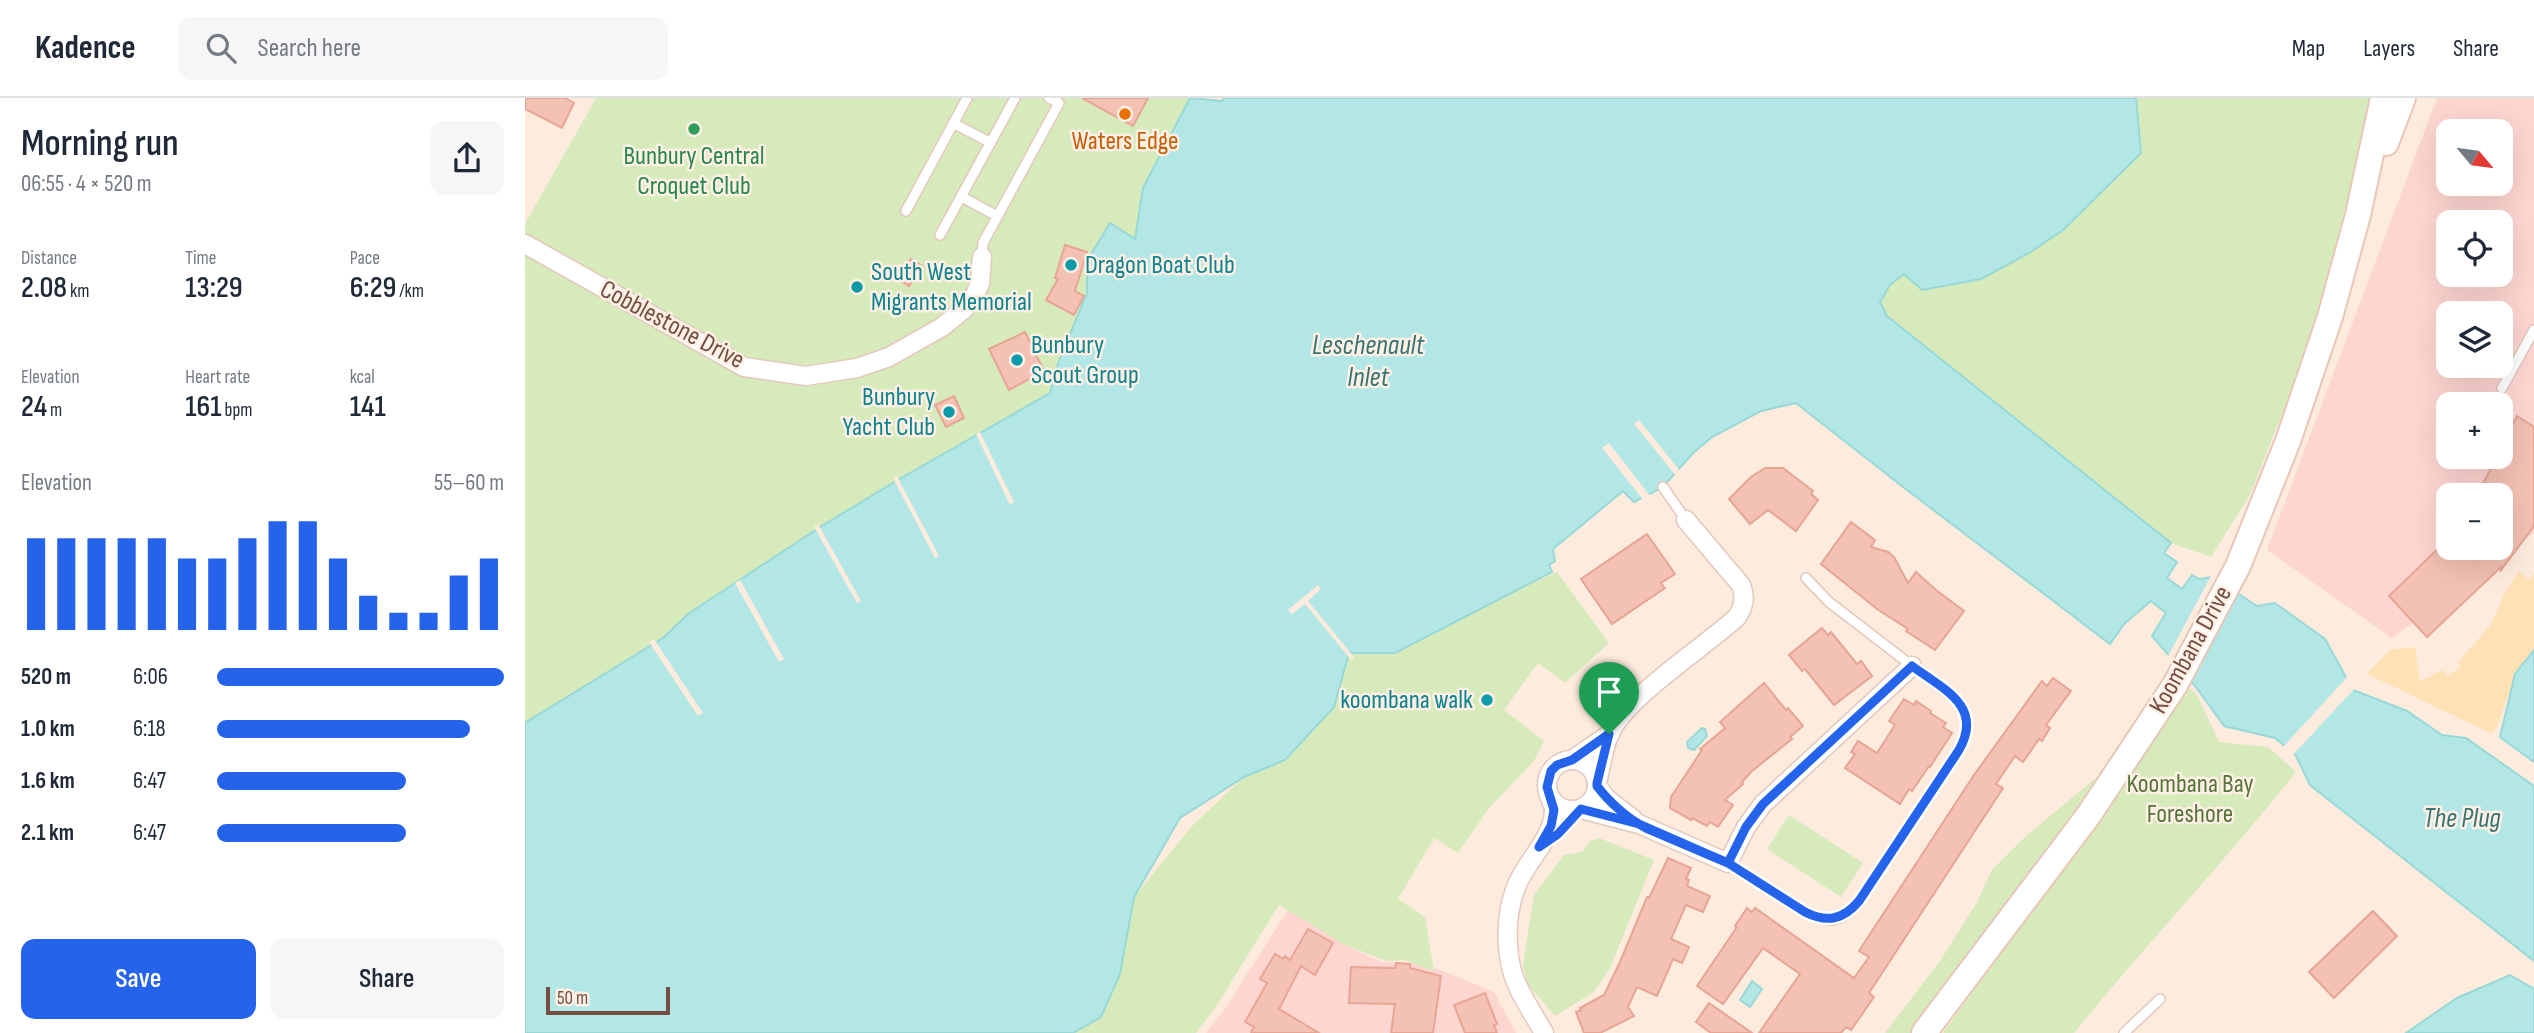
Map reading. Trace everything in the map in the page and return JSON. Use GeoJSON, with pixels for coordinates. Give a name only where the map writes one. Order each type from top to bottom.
{"type":"FeatureCollection","features":[{"type":"Feature","properties":{"kind":"main road","name":"Koombana Drive"},"geometry":{"type":"LineString","coordinates":[[1924,1033],[2088,816],[2175,685],[2238,566],[2288,441],[2330,317],[2358,215],[2383,98]]}},
{"type":"Feature","properties":{"kind":"main road","name":"Koombana Drive"},"geometry":{"type":"LineString","coordinates":[[2358,215],[2403,98]]}},
{"type":"Feature","properties":{"kind":"street","name":"Cobblestone Drive"},"geometry":{"type":"LineString","coordinates":[[525,244],[744,367],[806,376],[857,368],[889,357],[942,327],[974,297],[979,283],[982,257]]}},
{"type":"Feature","properties":{"kind":"street"},"geometry":{"type":"LineString","coordinates":[[1544,1033],[1514,980],[1508,934],[1511,902],[1516,887],[1551,826],[1554,810],[1548,779],[1551,771],[1609,734],[1632,704],[1741,612],[1744,600],[1741,585],[1686,520]]}},
{"type":"Feature","properties":{"kind":"street"},"geometry":{"type":"LineString","coordinates":[[1549,795],[1565,809],[1580,809],[1639,824],[1728,863],[1746,827],[1763,804],[1912,666]]}},
{"type":"Feature","properties":{"kind":"street"},"geometry":{"type":"LineString","coordinates":[[1539,847],[1558,834],[1580,809],[1591,802],[1609,734]]}},
{"type":"Feature","properties":{"kind":"street"},"geometry":{"type":"LineString","coordinates":[[1572,760],[1592,769],[1606,798],[1639,824]]}},
{"type":"Feature","properties":{"kind":"lane"},"geometry":{"type":"LineString","coordinates":[[906,211],[967,98]]}},
{"type":"Feature","properties":{"kind":"lane"},"geometry":{"type":"LineString","coordinates":[[940,235],[1015,98]]}},
{"type":"Feature","properties":{"kind":"lane"},"geometry":{"type":"LineString","coordinates":[[982,257],[983,243],[1059,103],[1049,98]]}},
{"type":"Feature","properties":{"kind":"lane"},"geometry":{"type":"LineString","coordinates":[[953,123],[991,143]]}},
{"type":"Feature","properties":{"kind":"lane"},"geometry":{"type":"LineString","coordinates":[[962,197],[997,216]]}},
{"type":"Feature","properties":{"kind":"lane"},"geometry":{"type":"LineString","coordinates":[[2502,388],[2534,330]]}},
{"type":"Feature","properties":{"kind":"lane"},"geometry":{"type":"LineString","coordinates":[[1663,487],[1686,520]]}},
{"type":"Feature","properties":{"kind":"lane"},"geometry":{"type":"LineString","coordinates":[[1728,863],[1814,916],[1833,920],[1852,910],[1959,750],[1967,731],[1968,722],[1959,702],[1829,603],[1806,578]]}},
{"type":"Feature","properties":{"kind":"lane"},"geometry":{"type":"LineString","coordinates":[[2125,1033],[2160,999]]}},
{"type":"Feature","properties":{"kind":"shaded area"},"geometry":{"type":"Polygon","coordinates":[[[2437,98],[2534,98],[2534,533],[2513,549],[2513,483],[2436,483],[2436,560],[2497,560],[2392,638],[2267,550],[2437,98]]]}},
{"type":"Feature","properties":{"kind":"shaded area"},"geometry":{"type":"Polygon","coordinates":[[[1288,910],[1345,945],[1381,962],[1410,963],[1438,969],[1494,992],[1516,1033],[1206,1033],[1224,1010],[1288,910]]]}},
{"type":"Feature","properties":{"kind":"green space"},"geometry":{"type":"Polygon","coordinates":[[[596,98],[1190,98],[1143,188],[1135,239],[1087,261],[1087,293],[1059,361],[1050,393],[820,527],[688,614],[663,638],[525,723],[525,224],[596,98]]]}},
{"type":"Feature","properties":{"kind":"green space"},"geometry":{"type":"Polygon","coordinates":[[[2136,98],[2373,98],[2306,352],[2251,493],[2211,557],[2171,543],[1887,316],[1880,302],[1890,285],[1905,274],[2098,194],[2141,153],[2136,98]]]}},
{"type":"Feature","properties":{"kind":"green space"},"geometry":{"type":"Polygon","coordinates":[[[1557,572],[1609,643],[1565,683],[1538,663],[1504,710],[1544,741],[1534,761],[1489,808],[1458,853],[1434,838],[1398,899],[1425,917],[1434,971],[1404,960],[1387,961],[1345,945],[1279,905],[1215,1008],[1196,1033],[1073,1033],[1101,1017],[1120,974],[1134,897],[1192,826],[1244,777],[1285,760],[1349,653],[1395,653],[1557,572]]]}},
{"type":"Feature","properties":{"kind":"green space","name":"Koombana Bay Foreshore"},"geometry":{"type":"Polygon","coordinates":[[[2190,688],[2197,695],[2219,742],[2268,747],[2296,772],[2074,1033],[1943,1033],[2190,688]]]}},
{"type":"Feature","properties":{"kind":"green space"},"geometry":{"type":"Polygon","coordinates":[[[2116,761],[1913,1033],[1885,1033],[1940,961],[1976,904],[1992,870],[2026,836],[2116,761]]]}},
{"type":"Feature","properties":{"kind":"green space"},"geometry":{"type":"Polygon","coordinates":[[[1789,815],[1863,863],[1841,897],[1767,849],[1789,815]]]}},
{"type":"Feature","properties":{"kind":"green space"},"geometry":{"type":"Polygon","coordinates":[[[1599,838],[1654,860],[1610,968],[1594,992],[1555,1016],[1528,985],[1523,965],[1534,895],[1564,855],[1582,852],[1590,841],[1599,838]]]}},
{"type":"Feature","properties":{"kind":"sand"},"geometry":{"type":"Polygon","coordinates":[[[2519,571],[2528,579],[2534,574],[2534,650],[2515,674],[2492,734],[2367,674],[2390,650],[2415,647],[2420,681],[2443,670],[2448,676],[2461,666],[2458,662],[2490,626],[2506,591],[2519,571]]]}},
{"type":"Feature","properties":{"kind":"water","name":"Leschenault Inlet"},"geometry":{"type":"Polygon","coordinates":[[[1190,98],[1222,101],[1225,98],[2136,98],[2141,153],[2063,230],[2029,253],[1981,279],[1922,290],[1904,274],[1890,285],[1880,302],[1887,316],[2171,543],[2164,553],[2177,562],[2167,578],[2182,589],[2192,575],[2199,579],[2213,577],[2257,606],[2275,603],[2325,639],[2353,690],[2407,711],[2442,735],[2466,738],[2534,786],[2534,961],[2310,785],[2295,754],[2275,738],[2224,726],[2196,687],[2152,636],[2166,613],[2151,601],[2125,623],[2110,644],[1796,403],[1761,411],[1712,437],[1693,453],[1663,487],[1634,502],[1623,491],[1553,549],[1555,561],[1549,565],[1552,572],[1395,653],[1349,653],[1334,707],[1285,760],[1244,777],[1180,818],[1134,897],[1120,974],[1101,1017],[1073,1033],[525,1033],[525,723],[663,638],[688,614],[820,527],[1050,393],[1059,361],[1087,293],[1087,261],[1110,223],[1135,239],[1143,188],[1190,98]]]}},
{"type":"Feature","properties":{"kind":"water"},"geometry":{"type":"Polygon","coordinates":[[[2534,650],[2534,762],[2500,737],[2515,674],[2534,650]]]}},
{"type":"Feature","properties":{"kind":"water"},"geometry":{"type":"Polygon","coordinates":[[[1702,728],[1707,736],[1694,750],[1688,748],[1687,742],[1702,728]]]}},
{"type":"Feature","properties":{"kind":"water"},"geometry":{"type":"Polygon","coordinates":[[[2510,975],[2534,989],[2534,1033],[2406,1033],[2457,998],[2510,975]]]}},
{"type":"Feature","properties":{"kind":"water"},"geometry":{"type":"Polygon","coordinates":[[[1752,981],[1762,989],[1750,1007],[1740,1000],[1752,981]]]}},
{"type":"Feature","properties":{"kind":"pier"},"geometry":{"type":"Polygon","coordinates":[[[1639,420],[1681,472],[1677,477],[1634,424],[1639,420]]]}},
{"type":"Feature","properties":{"kind":"pier"},"geometry":{"type":"Polygon","coordinates":[[[980,432],[1014,502],[1010,505],[976,434],[980,432]]]}},
{"type":"Feature","properties":{"kind":"pier"},"geometry":{"type":"Polygon","coordinates":[[[1609,443],[1651,497],[1644,501],[1602,448],[1609,443]]]}},
{"type":"Feature","properties":{"kind":"pier"},"geometry":{"type":"Polygon","coordinates":[[[897,476],[939,556],[935,558],[893,478],[897,476]]]}},
{"type":"Feature","properties":{"kind":"pier"},"geometry":{"type":"Polygon","coordinates":[[[818,524],[861,601],[857,603],[814,527],[818,524]]]}},
{"type":"Feature","properties":{"kind":"pier"},"geometry":{"type":"Polygon","coordinates":[[[2212,574],[2237,589],[2187,682],[2167,658],[2212,574]]]}},
{"type":"Feature","properties":{"kind":"pier"},"geometry":{"type":"Polygon","coordinates":[[[740,580],[784,659],[779,662],[735,583],[740,580]]]}},
{"type":"Feature","properties":{"kind":"pier"},"geometry":{"type":"Polygon","coordinates":[[[1318,585],[1321,589],[1308,601],[1354,657],[1351,660],[1305,604],[1292,614],[1288,610],[1318,585]]]}},
{"type":"Feature","properties":{"kind":"pier"},"geometry":{"type":"Polygon","coordinates":[[[654,639],[703,713],[698,716],[649,642],[654,639]]]}},
{"type":"Feature","properties":{"kind":"pier"},"geometry":{"type":"Polygon","coordinates":[[[2349,675],[2355,688],[2292,756],[2282,748],[2349,675]]]}},
{"type":"Feature","properties":{"kind":"building"},"geometry":{"type":"Polygon","coordinates":[[[525,98],[565,98],[574,103],[562,128],[525,109],[525,98]]]}},
{"type":"Feature","properties":{"kind":"building","name":"Waters Edge"},"geometry":{"type":"Polygon","coordinates":[[[1082,98],[1148,98],[1133,126],[1082,98]]]}},
{"type":"Feature","properties":{"kind":"building"},"geometry":{"type":"Polygon","coordinates":[[[1065,245],[1087,252],[1075,291],[1084,296],[1074,315],[1046,300],[1058,279],[1055,278],[1065,245]]]}},
{"type":"Feature","properties":{"kind":"building"},"geometry":{"type":"Polygon","coordinates":[[[911,259],[922,266],[909,286],[898,279],[911,259]]]}},
{"type":"Feature","properties":{"kind":"building","name":"Bunbury Scout Group"},"geometry":{"type":"Polygon","coordinates":[[[1025,332],[1044,371],[1009,390],[989,349],[1025,332]]]}},
{"type":"Feature","properties":{"kind":"building","name":"Bunbury Yacht Club"},"geometry":{"type":"Polygon","coordinates":[[[954,396],[964,418],[946,427],[935,405],[954,396]]]}},
{"type":"Feature","properties":{"kind":"building"},"geometry":{"type":"Polygon","coordinates":[[[2517,416],[2534,427],[2534,526],[2513,554],[2513,483],[2483,483],[2491,469],[2513,469],[2513,424],[2517,416]]]}},
{"type":"Feature","properties":{"kind":"building"},"geometry":{"type":"Polygon","coordinates":[[[1765,468],[1783,468],[1813,491],[1811,494],[1818,500],[1796,531],[1768,510],[1750,524],[1729,499],[1751,477],[1765,468]]]}},
{"type":"Feature","properties":{"kind":"building"},"geometry":{"type":"Polygon","coordinates":[[[1851,522],[1875,540],[1871,547],[1888,552],[1894,557],[1908,583],[1916,572],[1964,611],[1935,650],[1906,631],[1908,629],[1877,609],[1821,564],[1851,522]]]}},
{"type":"Feature","properties":{"kind":"building"},"geometry":{"type":"Polygon","coordinates":[[[1647,534],[1675,574],[1661,583],[1665,588],[1612,624],[1581,579],[1647,534]]]}},
{"type":"Feature","properties":{"kind":"building"},"geometry":{"type":"Polygon","coordinates":[[[2436,551],[2436,560],[2508,560],[2501,570],[2501,567],[2427,637],[2389,596],[2436,551]]]}},
{"type":"Feature","properties":{"kind":"building"},"geometry":{"type":"Polygon","coordinates":[[[1822,628],[1828,635],[1831,632],[1857,664],[1861,661],[1872,676],[1834,705],[1805,669],[1802,671],[1789,655],[1822,628]]]}},
{"type":"Feature","properties":{"kind":"building"},"geometry":{"type":"Polygon","coordinates":[[[2053,678],[2071,691],[2046,725],[2050,728],[2023,762],[2015,756],[1996,784],[2003,788],[1869,993],[1874,997],[1851,1030],[1846,1027],[1841,1033],[1759,1033],[1800,974],[1763,948],[1723,1004],[1697,986],[1747,908],[1752,912],[1755,908],[1854,978],[1869,957],[1859,951],[1974,775],[2042,681],[2047,686],[2053,678]]]}},
{"type":"Feature","properties":{"kind":"building"},"geometry":{"type":"Polygon","coordinates":[[[1764,683],[1803,726],[1790,737],[1792,739],[1752,771],[1743,784],[1725,800],[1733,805],[1718,827],[1710,822],[1707,826],[1692,818],[1691,820],[1670,808],[1671,797],[1702,750],[1700,749],[1725,728],[1720,722],[1764,683]]]}},
{"type":"Feature","properties":{"kind":"building"},"geometry":{"type":"Polygon","coordinates":[[[1904,699],[1914,705],[1916,701],[1931,711],[1930,713],[1946,723],[1943,727],[1952,733],[1930,767],[1912,791],[1909,789],[1900,804],[1845,768],[1855,754],[1851,752],[1858,741],[1877,753],[1895,725],[1889,721],[1904,699]]]}},
{"type":"Feature","properties":{"kind":"building"},"geometry":{"type":"Polygon","coordinates":[[[1668,858],[1691,868],[1686,879],[1689,880],[1687,886],[1710,896],[1703,912],[1686,905],[1671,939],[1689,947],[1682,963],[1673,959],[1657,996],[1637,987],[1628,1007],[1634,1016],[1600,1033],[1584,1033],[1576,1012],[1604,995],[1647,897],[1649,898],[1668,858]]]}},
{"type":"Feature","properties":{"kind":"building"},"geometry":{"type":"Polygon","coordinates":[[[2373,911],[2397,936],[2334,998],[2309,972],[2373,911]]]}},
{"type":"Feature","properties":{"kind":"building"},"geometry":{"type":"Polygon","coordinates":[[[1308,929],[1333,943],[1315,975],[1301,966],[1279,1009],[1319,1033],[1251,1033],[1254,1027],[1245,1022],[1267,983],[1260,979],[1275,954],[1290,960],[1308,929]]]}},
{"type":"Feature","properties":{"kind":"building"},"geometry":{"type":"Polygon","coordinates":[[[1396,963],[1410,964],[1410,968],[1441,976],[1433,1033],[1391,1033],[1395,1004],[1349,1003],[1351,967],[1395,968],[1396,963]]]}},
{"type":"Feature","properties":{"kind":"building"},"geometry":{"type":"Polygon","coordinates":[[[1485,993],[1497,1024],[1494,1025],[1497,1033],[1465,1033],[1454,1005],[1485,993]]]}},
{"type":"Feature","properties":{"kind":"building"},"geometry":{"type":"Polygon","coordinates":[[[1709,1003],[1752,1033],[1711,1033],[1696,1022],[1709,1003]]]}},
{"type":"Feature","properties":{"kind":"place","name":"Waters Edge"},"geometry":{"type":"Point","coordinates":[1125,114]}},
{"type":"Feature","properties":{"kind":"place","name":"Bunbury Central Croquet Club"},"geometry":{"type":"Point","coordinates":[694,129]}},
{"type":"Feature","properties":{"kind":"place","name":"Dragon Boat Club"},"geometry":{"type":"Point","coordinates":[1071,265]}},
{"type":"Feature","properties":{"kind":"place","name":"South West Migrants Memorial"},"geometry":{"type":"Point","coordinates":[857,287]}},
{"type":"Feature","properties":{"kind":"place","name":"Bunbury Scout Group"},"geometry":{"type":"Point","coordinates":[1017,360]}},
{"type":"Feature","properties":{"kind":"place","name":"Bunbury Yacht Club"},"geometry":{"type":"Point","coordinates":[949,412]}},
{"type":"Feature","properties":{"kind":"place","name":"koombana walk"},"geometry":{"type":"Point","coordinates":[1487,700]}},
{"type":"Feature","properties":{"kind":"route"},"geometry":{"type":"LineString","coordinates":[[1609,734],[1551,771],[1547,787],[1554,810],[1551,826],[1539,847],[1558,834],[1581,809],[1639,824],[1728,863],[1805,912],[1833,920],[1852,910],[1859,901],[1959,750],[1968,722],[1959,702],[1912,666],[1763,804],[1746,827],[1728,863],[1646,828],[1639,824],[1606,798],[1597,783],[1609,734]]}},
{"type":"Feature","properties":{"kind":"water label","name":"The Plug"},"geometry":{"type":"Point","coordinates":[2462,818]}}]}
